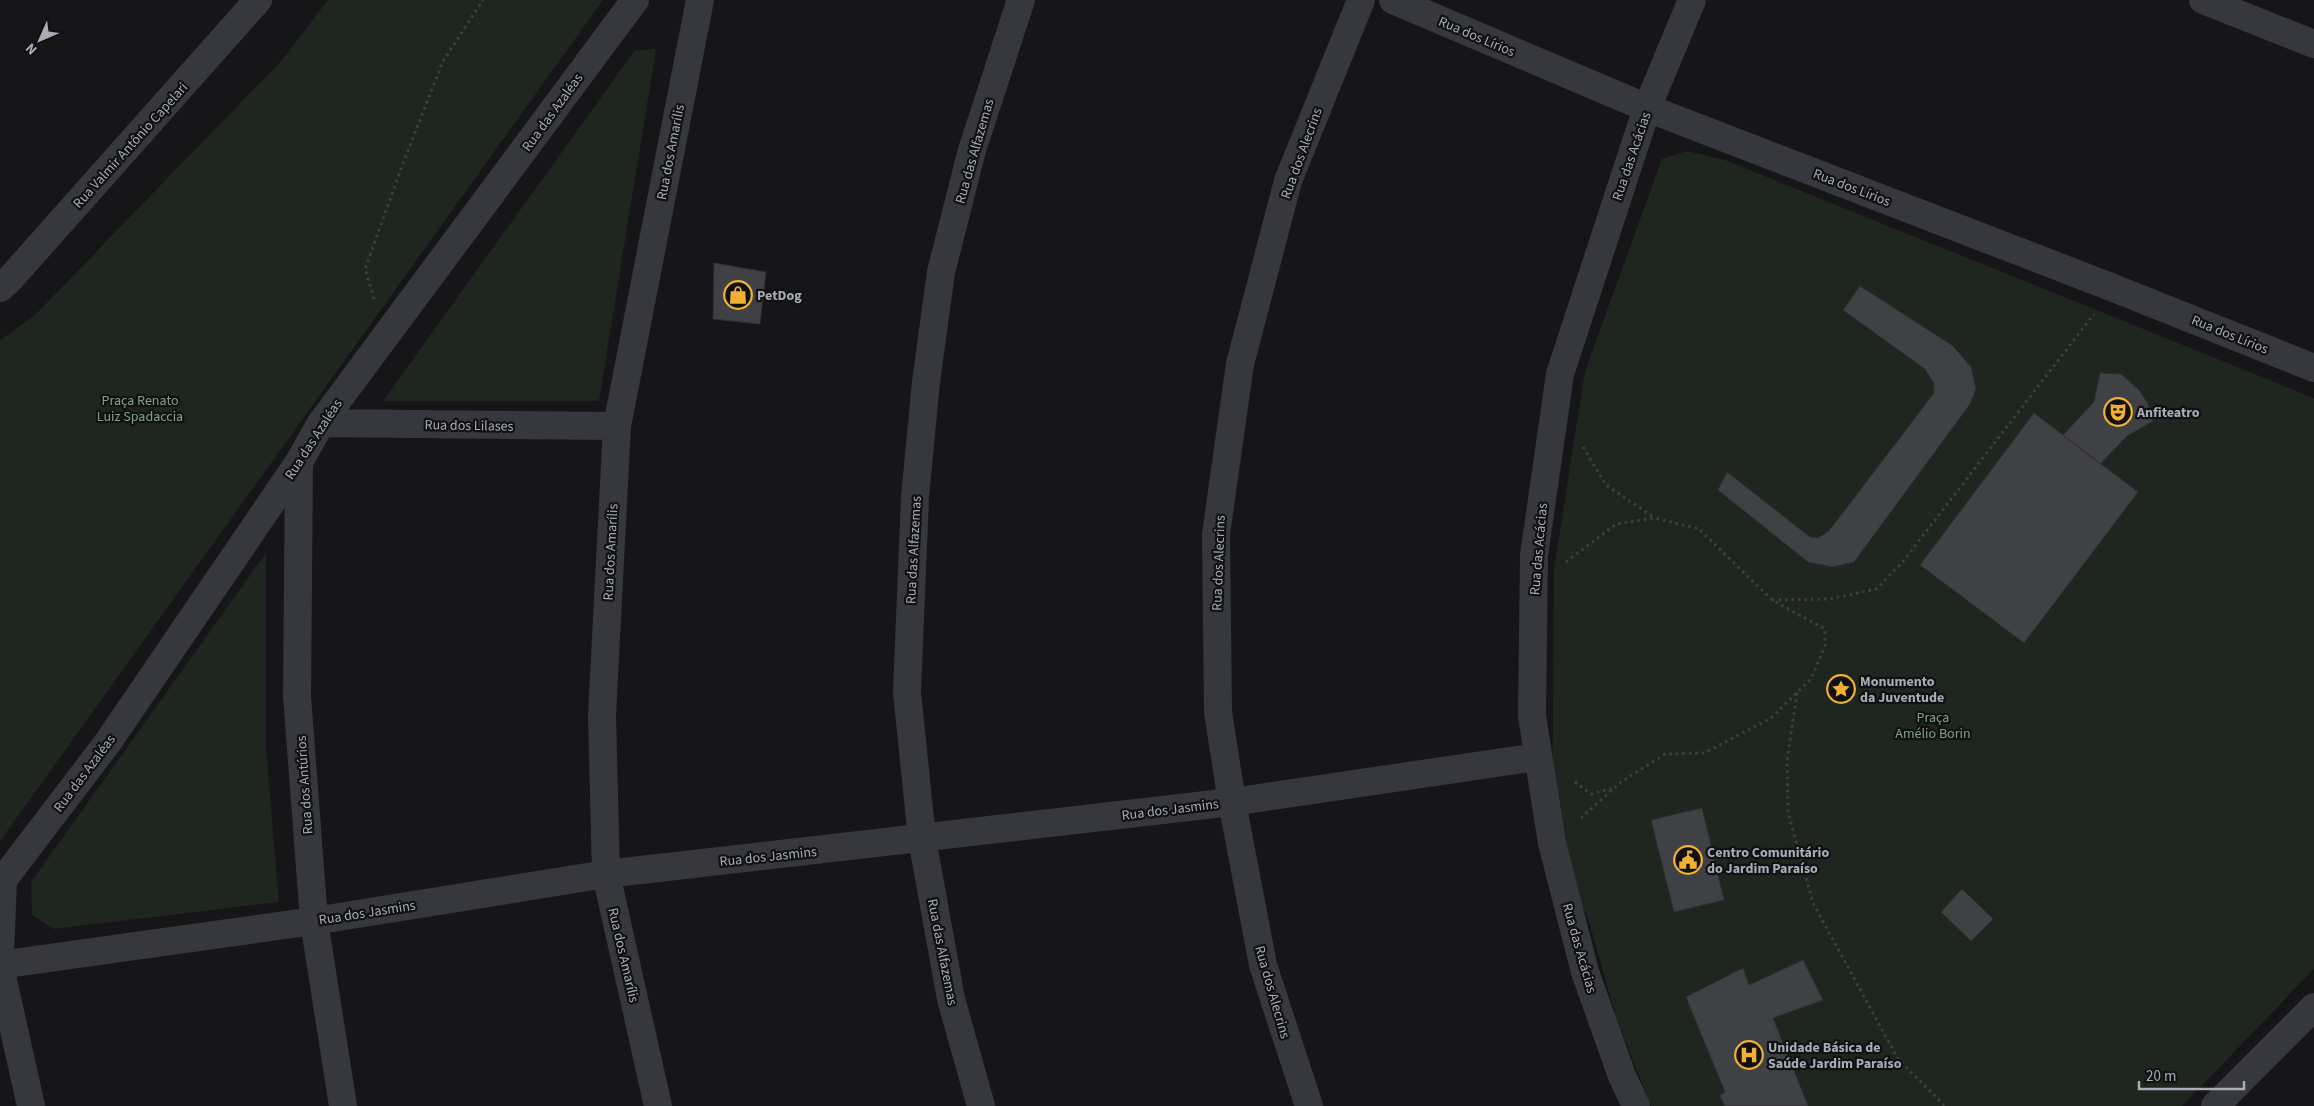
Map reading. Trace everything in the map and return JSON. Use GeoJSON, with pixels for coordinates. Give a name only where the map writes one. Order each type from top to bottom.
{"type":"FeatureCollection","features":[{"type":"Feature","properties":{"kind":"street","name":"Rua Valmir Antônio Capelari"},"geometry":{"type":"LineString","coordinates":[[0,288],[258,0]]}},
{"type":"Feature","properties":{"kind":"street","name":"Rua das Azaléas"},"geometry":{"type":"LineString","coordinates":[[1,882],[108,742],[299,462],[321,423],[635,0]]}},
{"type":"Feature","properties":{"kind":"street","name":"Rua dos Amarílis"},"geometry":{"type":"LineString","coordinates":[[658,1106],[606,874],[602,714],[616,426],[700,0]]}},
{"type":"Feature","properties":{"kind":"street","name":"Rua das Alfazemas"},"geometry":{"type":"LineString","coordinates":[[980,1106],[951,999],[922,839],[907,692],[915,497],[926,382],[941,272],[972,150],[1021,0]]}},
{"type":"Feature","properties":{"kind":"street","name":"Rua dos Alecrins"},"geometry":{"type":"LineString","coordinates":[[1309,1106],[1263,965],[1232,802],[1218,712],[1216,534],[1240,364],[1288,181],[1361,0]]}},
{"type":"Feature","properties":{"kind":"street","name":"Rua dos Lírios"},"geometry":{"type":"LineString","coordinates":[[1393,0],[1647,108],[2111,286],[2314,368]]}},
{"type":"Feature","properties":{"kind":"street","name":"Rua das Acácias"},"geometry":{"type":"LineString","coordinates":[[1636,1106],[1622,1076],[1585,972],[1552,843],[1532,716],[1534,555],[1560,374],[1647,108],[1692,0]]}},
{"type":"Feature","properties":{"kind":"street"},"geometry":{"type":"LineString","coordinates":[[2204,0],[2314,44]]}},
{"type":"Feature","properties":{"kind":"street","name":"Rua dos Lilases"},"geometry":{"type":"LineString","coordinates":[[321,423],[616,426]]}},
{"type":"Feature","properties":{"kind":"street","name":"Rua dos Antúrios"},"geometry":{"type":"LineString","coordinates":[[299,462],[297,696],[314,921],[343,1106]]}},
{"type":"Feature","properties":{"kind":"street","name":"Rua dos Jasmins"},"geometry":{"type":"LineString","coordinates":[[0,966],[314,921],[606,874],[1232,802],[1537,757]]}},
{"type":"Feature","properties":{"kind":"street"},"geometry":{"type":"LineString","coordinates":[[0,952],[1,882]]}},
{"type":"Feature","properties":{"kind":"street"},"geometry":{"type":"LineString","coordinates":[[0,966],[31,1106]]}},
{"type":"Feature","properties":{"kind":"street"},"geometry":{"type":"LineString","coordinates":[[2215,1106],[2310,1019]]}},
{"type":"Feature","properties":{"kind":"path"},"geometry":{"type":"LineString","coordinates":[[385,338],[365,269],[443,61],[483,0]]}},
{"type":"Feature","properties":{"kind":"path"},"geometry":{"type":"LineString","coordinates":[[1772,600],[1830,599],[1876,589],[1901,564],[2097,310],[2111,286]]}},
{"type":"Feature","properties":{"kind":"path"},"geometry":{"type":"LineString","coordinates":[[1552,843],[1621,782],[1665,754],[1704,754],[1771,718],[1811,679],[1825,646],[1825,629],[1772,600],[1699,529],[1656,518],[1606,485],[1588,458],[1575,431],[1554,407]]}},
{"type":"Feature","properties":{"kind":"path"},"geometry":{"type":"LineString","coordinates":[[1534,586],[1616,524],[1656,518]]}},
{"type":"Feature","properties":{"kind":"path"},"geometry":{"type":"LineString","coordinates":[[1797,692],[1787,761],[1788,812],[1813,903],[1898,1059],[1946,1106]]}},
{"type":"Feature","properties":{"kind":"green space","name":"Praça Renato Luiz Spadaccia"},"geometry":{"type":"Polygon","coordinates":[[[328,0],[603,0],[0,841],[0,340],[35,315],[283,59],[328,0]]]}},
{"type":"Feature","properties":{"kind":"green space"},"geometry":{"type":"Polygon","coordinates":[[[656,49],[599,401],[383,401],[635,50],[656,49]]]}},
{"type":"Feature","properties":{"kind":"green space","name":"Praça Amélio Borin"},"geometry":{"type":"Polygon","coordinates":[[[1687,151],[1725,160],[2314,398],[2314,969],[2182,1106],[1651,1106],[1617,1020],[1588,918],[1552,843],[1554,569],[1585,371],[1662,159],[1687,151]]]}},
{"type":"Feature","properties":{"kind":"green space"},"geometry":{"type":"Polygon","coordinates":[[[266,553],[266,746],[279,902],[54,929],[32,915],[31,882],[266,553]]]}},
{"type":"Feature","properties":{"kind":"building","name":"PetDog"},"geometry":{"type":"Polygon","coordinates":[[[714,263],[766,272],[760,324],[713,319],[714,263]]]}},
{"type":"Feature","properties":{"kind":"building"},"geometry":{"type":"Polygon","coordinates":[[[1860,286],[1953,346],[1971,367],[1976,389],[1970,404],[1854,562],[1832,567],[1808,562],[1718,490],[1727,472],[1810,537],[1818,538],[1829,531],[1934,393],[1934,383],[1925,369],[1843,310],[1860,286]]]}},
{"type":"Feature","properties":{"kind":"building","name":"Anfiteatro"},"geometry":{"type":"Polygon","coordinates":[[[2100,373],[2121,374],[2139,390],[2148,404],[2153,421],[2127,436],[2100,464],[2063,435],[2094,402],[2100,373]]]}},
{"type":"Feature","properties":{"kind":"building"},"geometry":{"type":"Polygon","coordinates":[[[2034,413],[2138,492],[2024,643],[1920,565],[2034,413]]]}},
{"type":"Feature","properties":{"kind":"building","name":"Centro Comunitário do Jardim Paraíso"},"geometry":{"type":"Polygon","coordinates":[[[1702,808],[1724,900],[1674,912],[1651,820],[1702,808]]]}},
{"type":"Feature","properties":{"kind":"building"},"geometry":{"type":"Polygon","coordinates":[[[1962,889],[1993,919],[1971,941],[1941,912],[1962,889]]]}},
{"type":"Feature","properties":{"kind":"building","name":"Unidade Básica de Saúde Jardim Paraíso"},"geometry":{"type":"Polygon","coordinates":[[[1803,960],[1823,1000],[1773,1018],[1808,1106],[1725,1106],[1720,1096],[1725,1092],[1686,997],[1743,968],[1749,985],[1803,960]]]}},
{"type":"Feature","properties":{"kind":"place","name":"PetDog"},"geometry":{"type":"Point","coordinates":[738,295]}},
{"type":"Feature","properties":{"kind":"place","name":"Anfiteatro"},"geometry":{"type":"Point","coordinates":[2118,412]}},
{"type":"Feature","properties":{"kind":"place","name":"Monumento da Juventude"},"geometry":{"type":"Point","coordinates":[1841,689]}},
{"type":"Feature","properties":{"kind":"place","name":"Centro Comunitário do Jardim Paraíso"},"geometry":{"type":"Point","coordinates":[1688,860]}},
{"type":"Feature","properties":{"kind":"place","name":"Unidade Básica de Saúde Jardim Paraíso"},"geometry":{"type":"Point","coordinates":[1749,1055]}}]}
